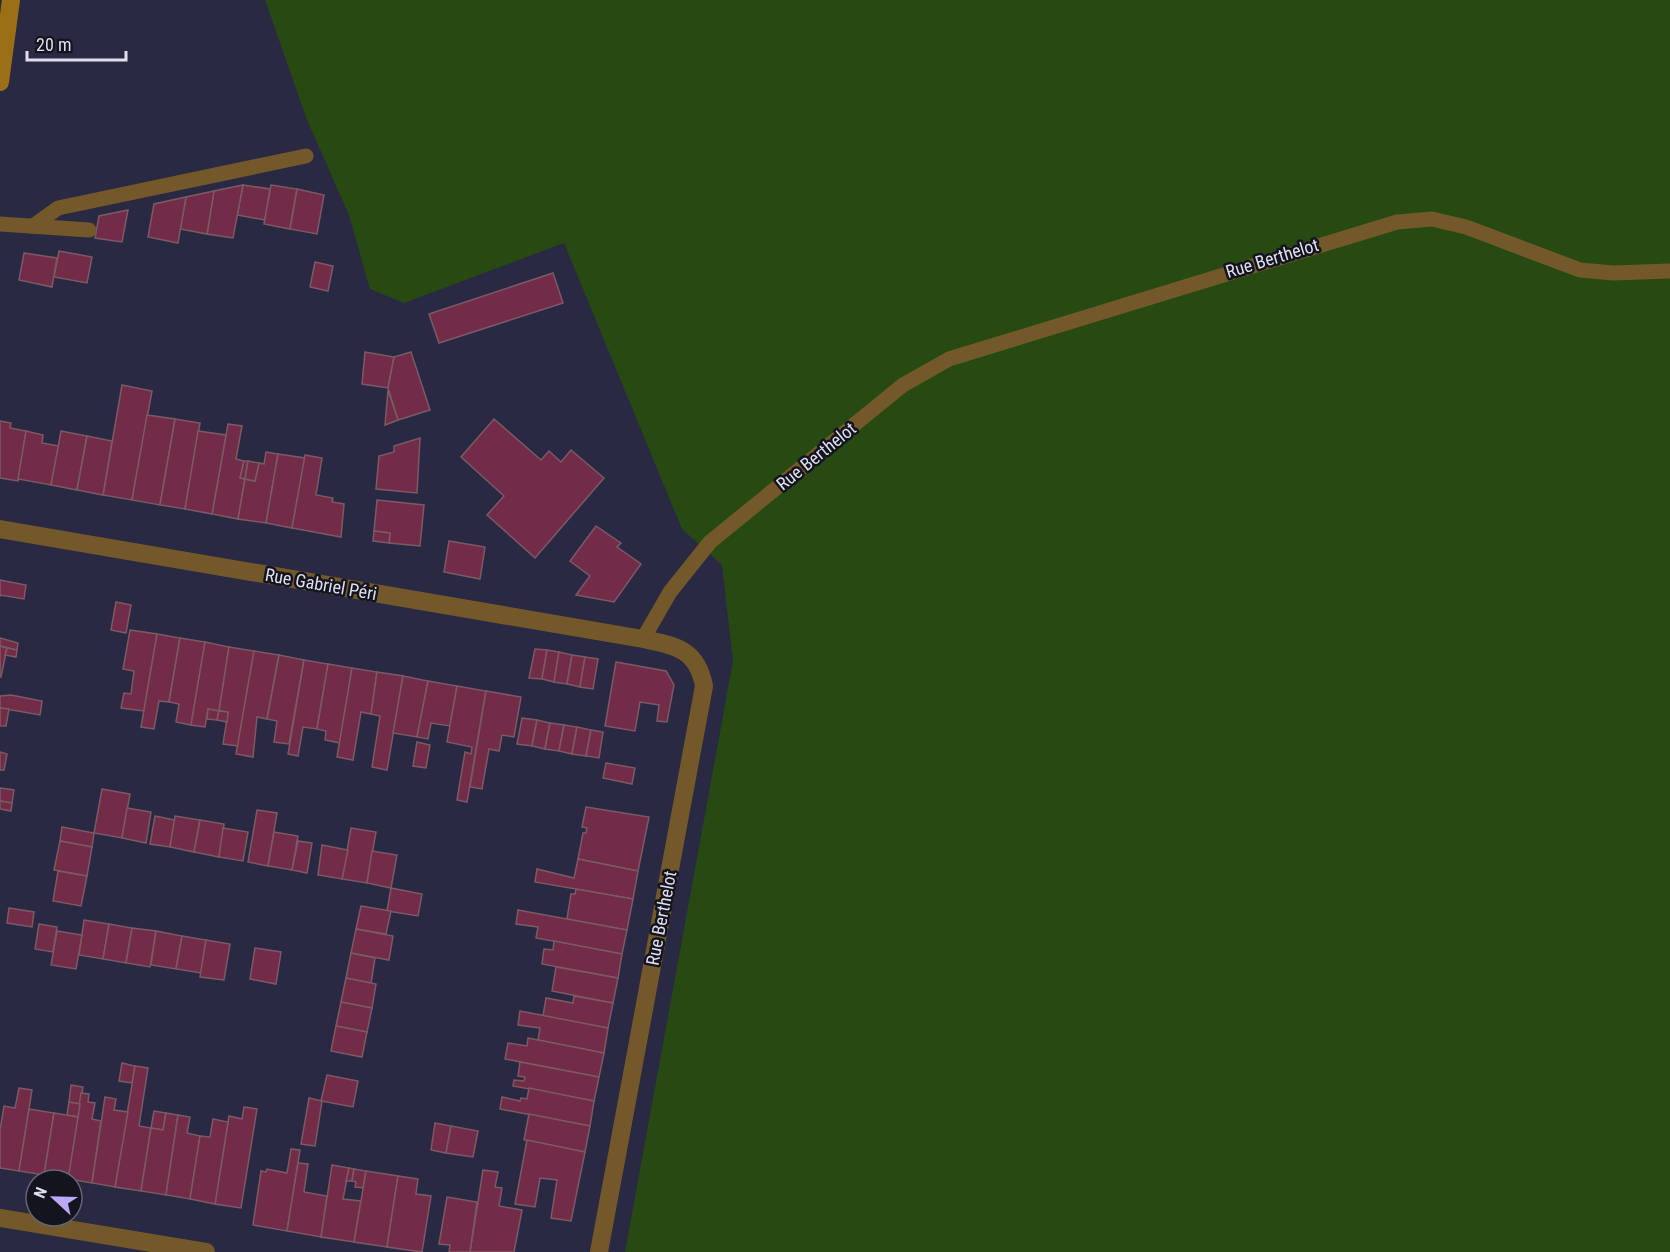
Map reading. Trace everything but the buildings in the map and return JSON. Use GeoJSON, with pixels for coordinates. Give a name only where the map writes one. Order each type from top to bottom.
{"type":"FeatureCollection","features":[{"type":"Feature","properties":{"kind":"street"},"geometry":{"type":"LineString","coordinates":[[0,81],[11,0]]}},
{"type":"Feature","properties":{"kind":"street","name":"Rue Gabriel Péri"},"geometry":{"type":"LineString","coordinates":[[0,529],[643,639]]}},
{"type":"Feature","properties":{"kind":"street","name":"Rue Berthelot"},"geometry":{"type":"LineString","coordinates":[[599,1252],[704,686],[701,672],[694,659],[684,650],[643,639]]}},
{"type":"Feature","properties":{"kind":"street"},"geometry":{"type":"LineString","coordinates":[[0,1218],[206,1252]]}},
{"type":"Feature","properties":{"kind":"lane"},"geometry":{"type":"LineString","coordinates":[[33,226],[58,208],[306,156]]}},
{"type":"Feature","properties":{"kind":"lane","name":"Rue Berthelot"},"geometry":{"type":"LineString","coordinates":[[643,639],[676,583],[710,542],[903,385],[949,359],[1397,222],[1432,219],[1466,227],[1580,270],[1613,273],[1670,271]]}},
{"type":"Feature","properties":{"kind":"lane"},"geometry":{"type":"LineString","coordinates":[[0,224],[89,230]]}},
{"type":"Feature","properties":{"kind":"green space"},"geometry":{"type":"Polygon","coordinates":[[[265,0],[1670,0],[1670,1252],[625,1252],[733,661],[722,565],[682,529],[564,243],[404,303],[370,289],[349,215],[307,120],[265,0]]]}}]}
